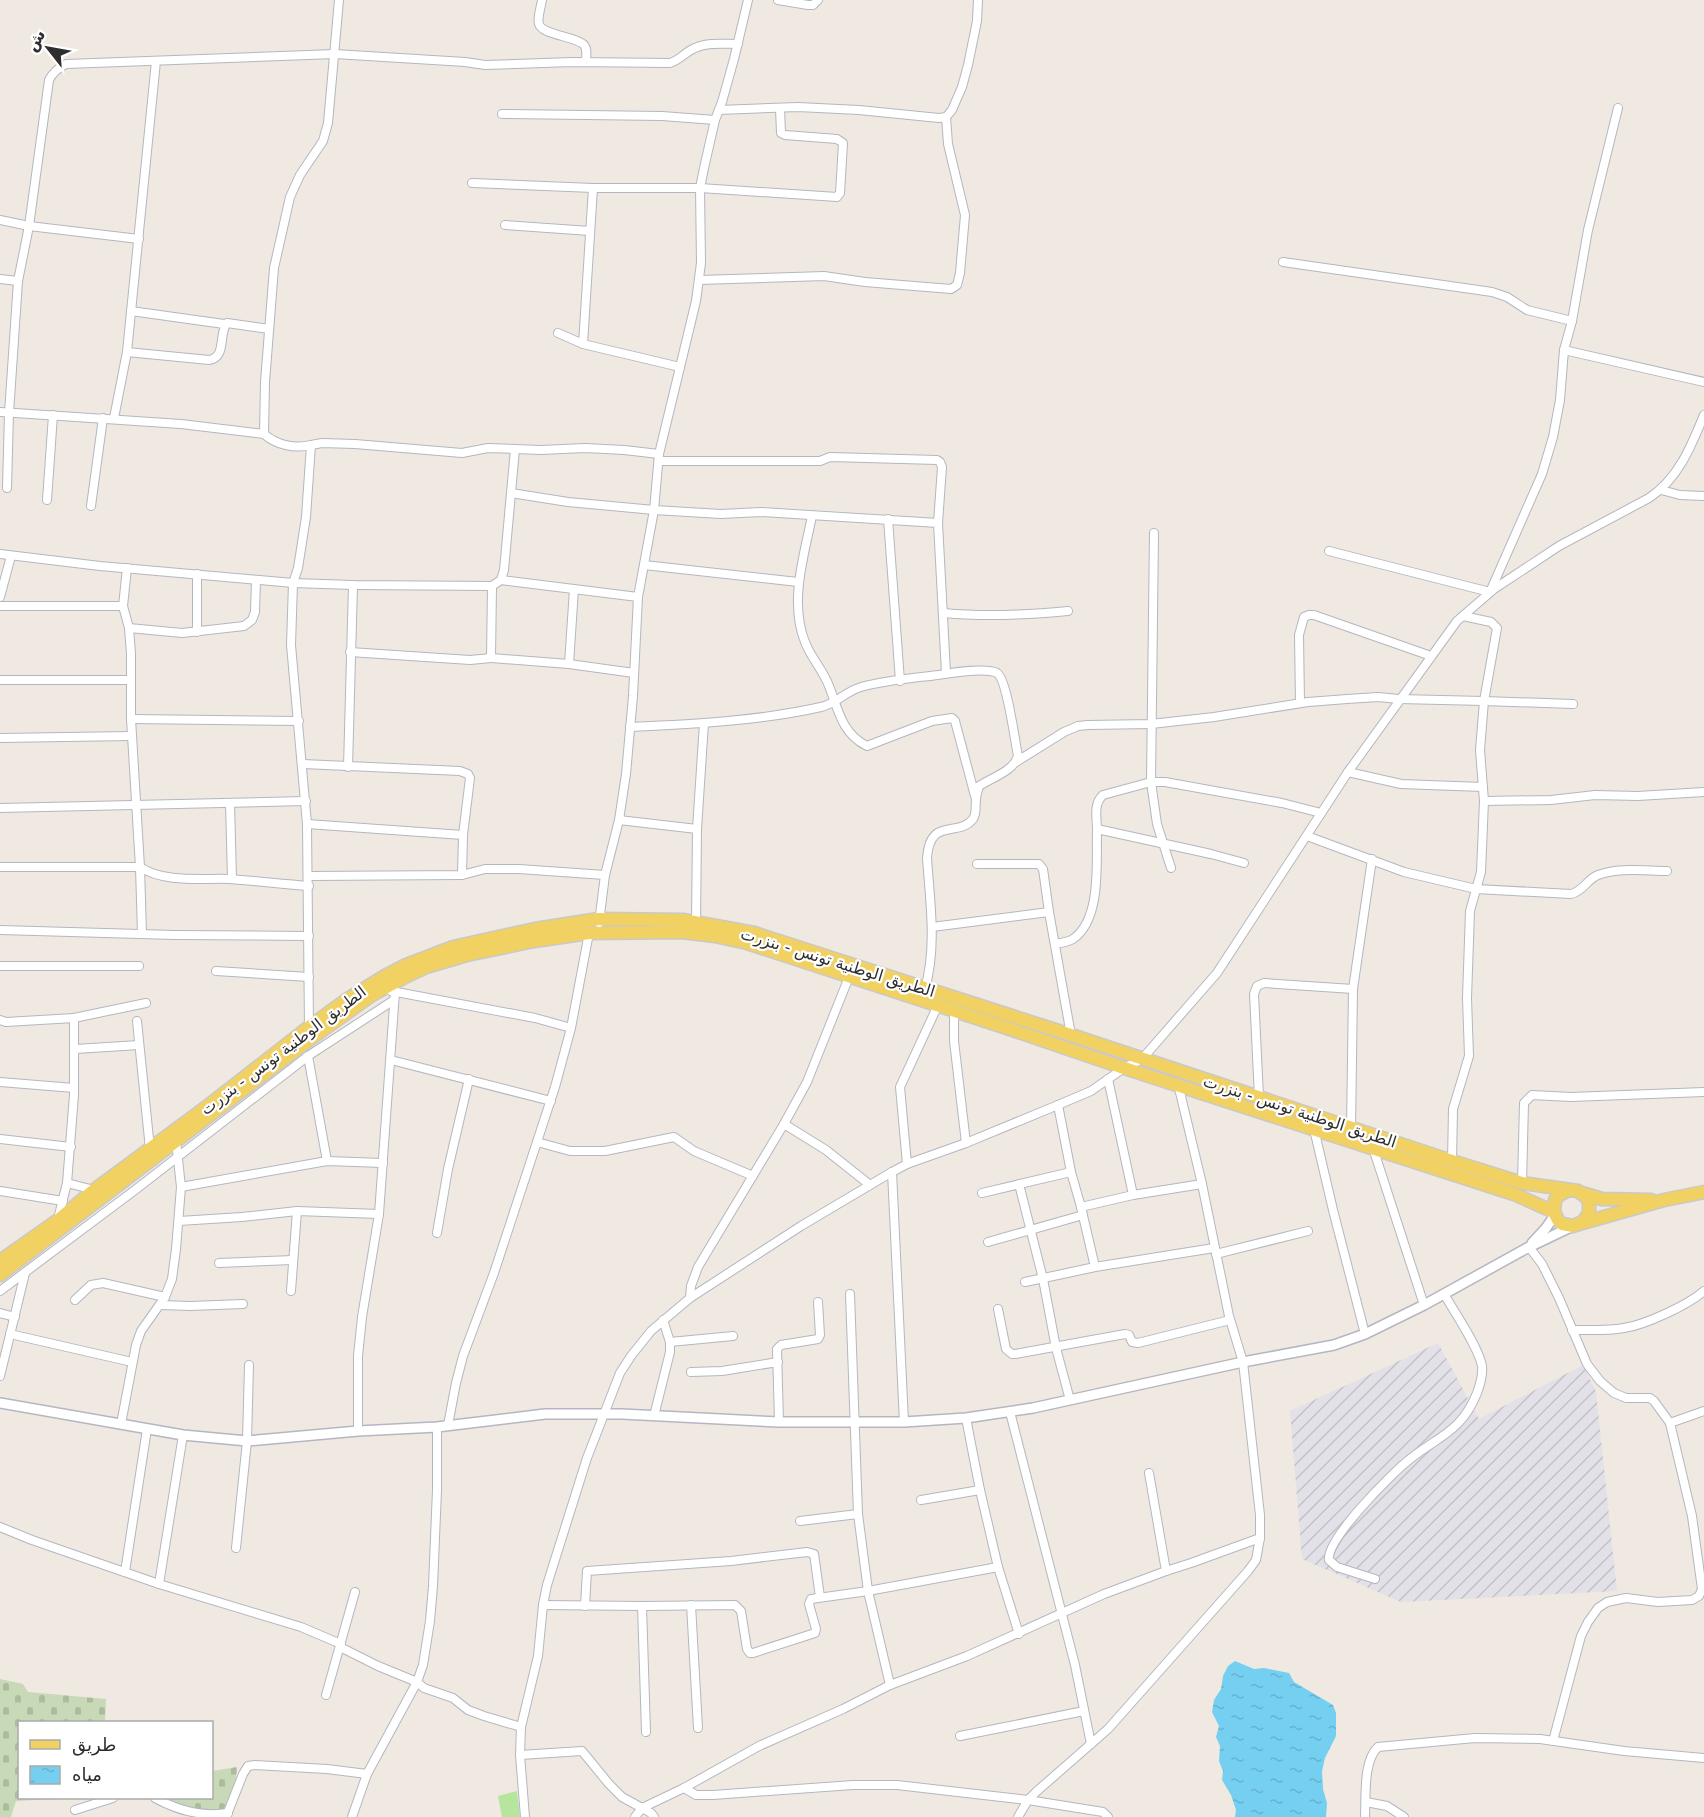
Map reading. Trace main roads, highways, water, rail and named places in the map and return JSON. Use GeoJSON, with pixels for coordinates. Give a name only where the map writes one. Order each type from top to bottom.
{"type":"FeatureCollection","features":[{"type":"Feature","properties":{"kind":"main road","name":"الطريق الوطنية تونس - بنزرت"},"geometry":{"type":"LineString","coordinates":[[0,1275],[122,1176],[150,1149],[309,1027],[346,1000],[385,976],[453,947],[599,919],[696,922],[754,933],[1452,1161],[1522,1182],[1569,1190]]}},
{"type":"Feature","properties":{"kind":"main road","name":"الطريق الوطنية تونس - بنزرت"},"geometry":{"type":"LineString","coordinates":[[0,1261],[58,1220],[94,1190],[122,1176],[176,1141],[309,1040],[390,994],[407,976],[453,959],[534,941],[594,933],[682,932],[747,943],[1514,1194],[1554,1213]]}},
{"type":"Feature","properties":{"kind":"main road"},"geometry":{"type":"LineString","coordinates":[[1664,1200],[1602,1199],[1569,1190],[1558,1195],[1555,1200],[1554,1213],[1562,1224],[1576,1225],[1664,1200],[1704,1192]]}},
{"type":"Feature","properties":{"kind":"main road"},"geometry":{"type":"LineString","coordinates":[[1576,1225],[1583,1222],[1589,1213],[1589,1202],[1582,1193]]}},
{"type":"Feature","properties":{"kind":"water"},"geometry":{"type":"Polygon","coordinates":[[[1235,1661],[1254,1669],[1264,1668],[1289,1673],[1294,1682],[1333,1705],[1336,1713],[1336,1736],[1325,1758],[1322,1771],[1327,1803],[1326,1817],[1235,1817],[1236,1810],[1231,1795],[1222,1780],[1223,1771],[1219,1761],[1220,1746],[1216,1737],[1219,1726],[1212,1712],[1214,1700],[1221,1689],[1223,1676],[1228,1666],[1235,1661]]]}}]}
